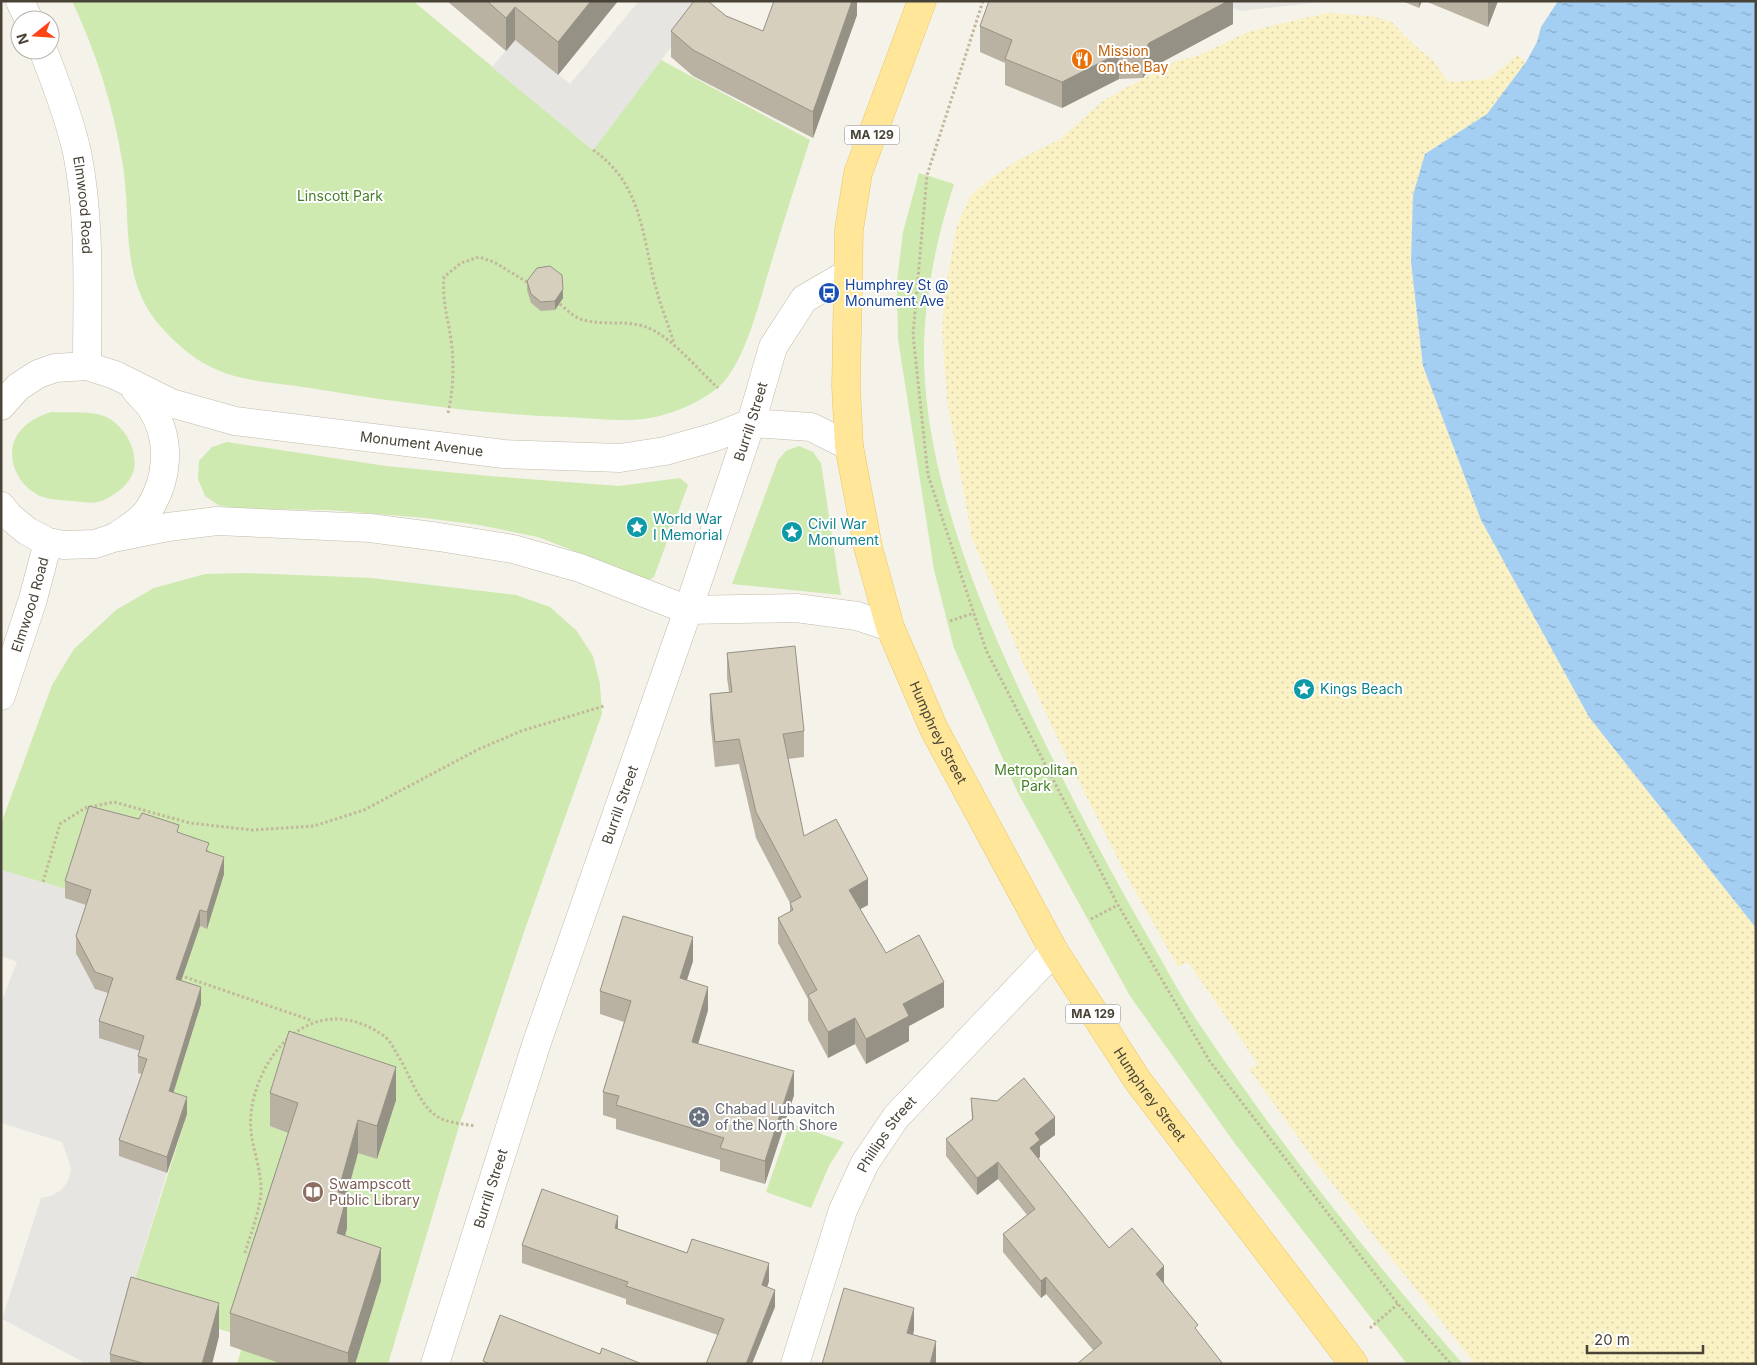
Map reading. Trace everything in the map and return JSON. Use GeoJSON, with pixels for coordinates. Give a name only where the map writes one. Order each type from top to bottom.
{"type":"FeatureCollection","features":[{"type":"Feature","properties":{"kind":"main road","name":"Humphrey Street"},"geometry":{"type":"LineString","coordinates":[[922,1],[858,173],[849,230],[846,386],[849,446],[868,547],[890,627],[934,729],[1054,951],[1138,1081],[1354,1364]]}},
{"type":"Feature","properties":{"kind":"street","name":"Elmwood Road"},"geometry":{"type":"LineString","coordinates":[[48,60],[62,100],[77,152],[84,203],[88,261],[87,366]]}},
{"type":"Feature","properties":{"kind":"street","name":"Burrill Street"},"geometry":{"type":"LineString","coordinates":[[435,1364],[508,1133],[688,610],[751,423],[773,347],[804,299],[847,274]]}},
{"type":"Feature","properties":{"kind":"street","name":"Monument Avenue"},"geometry":{"type":"LineString","coordinates":[[7,393],[38,374],[55,368],[87,366],[115,375],[131,385],[171,403],[235,421],[504,454],[620,458],[664,451],[715,437],[751,423],[811,427],[849,446]]}},
{"type":"Feature","properties":{"kind":"street"},"geometry":{"type":"LineString","coordinates":[[113,538],[138,522],[146,512],[161,484],[165,465],[165,445],[160,424],[152,408],[131,385]]}},
{"type":"Feature","properties":{"kind":"street"},"geometry":{"type":"LineString","coordinates":[[1,506],[9,516],[27,531],[48,542],[81,546],[168,527],[217,522],[370,528],[513,550],[580,568],[688,610],[796,608],[857,616],[890,627]]}},
{"type":"Feature","properties":{"kind":"street","name":"Elmwood Road"},"geometry":{"type":"LineString","coordinates":[[1,696],[33,599],[48,542]]}},
{"type":"Feature","properties":{"kind":"street","name":"Phillips Street"},"geometry":{"type":"LineString","coordinates":[[795,1364],[843,1210],[865,1163],[896,1117],[1054,951]]}},
{"type":"Feature","properties":{"kind":"path"},"geometry":{"type":"LineString","coordinates":[[983,1],[928,175],[913,335],[928,475],[986,650],[1118,905],[1209,1060],[1398,1304],[1451,1364]]}},
{"type":"Feature","properties":{"kind":"path"},"geometry":{"type":"LineString","coordinates":[[593,150],[610,162],[627,185],[640,215],[655,286],[674,344]]}},
{"type":"Feature","properties":{"kind":"path"},"geometry":{"type":"LineString","coordinates":[[440,447],[449,407],[453,373],[452,347],[442,297],[444,278],[461,263],[479,256],[494,262],[536,288]]}},
{"type":"Feature","properties":{"kind":"path"},"geometry":{"type":"LineString","coordinates":[[549,296],[577,318],[598,322],[620,322],[646,327],[674,344],[693,366],[718,388]]}},
{"type":"Feature","properties":{"kind":"path"},"geometry":{"type":"LineString","coordinates":[[950,621],[974,614]]}},
{"type":"Feature","properties":{"kind":"path"},"geometry":{"type":"LineString","coordinates":[[43,882],[60,824],[85,808],[114,802],[190,823],[252,830],[314,826],[364,810],[477,750],[521,732],[604,706]]}},
{"type":"Feature","properties":{"kind":"path"},"geometry":{"type":"LineString","coordinates":[[1091,919],[1118,905]]}},
{"type":"Feature","properties":{"kind":"path"},"geometry":{"type":"LineString","coordinates":[[185,977],[314,1021]]}},
{"type":"Feature","properties":{"kind":"path"},"geometry":{"type":"LineString","coordinates":[[245,1253],[261,1188],[249,1128],[254,1097],[266,1067],[283,1042],[300,1027],[314,1021],[330,1019],[360,1023],[386,1037],[404,1065],[416,1092],[438,1117],[508,1133]]}},
{"type":"Feature","properties":{"kind":"path"},"geometry":{"type":"LineString","coordinates":[[1363,1333],[1398,1304]]}},
{"type":"Feature","properties":{"kind":"sand","name":"Kings Beach"},"geometry":{"type":"Polygon","coordinates":[[[1327,13],[1371,16],[1392,22],[1433,61],[1449,82],[1489,79],[1517,55],[1526,62],[1487,114],[1425,154],[1413,195],[1411,262],[1423,366],[1481,520],[1589,717],[1756,928],[1756,1364],[1475,1364],[1317,1164],[1249,1069],[1258,1064],[1188,962],[1178,967],[1125,873],[1063,750],[1022,661],[972,538],[947,400],[942,330],[945,294],[956,228],[970,196],[1018,160],[1060,139],[1104,100],[1176,61],[1197,56],[1250,31],[1327,13]]]}},
{"type":"Feature","properties":{"kind":"green space","name":"Linscott Park"},"geometry":{"type":"Polygon","coordinates":[[[72,1],[413,1],[593,150],[661,60],[810,140],[751,330],[735,365],[726,380],[715,390],[691,405],[653,417],[624,420],[502,413],[406,403],[247,379],[223,372],[203,363],[181,347],[156,321],[144,303],[136,284],[129,243],[125,181],[114,119],[96,59],[72,1]]]}},
{"type":"Feature","properties":{"kind":"green space","name":"Metropolitan Park"},"geometry":{"type":"Polygon","coordinates":[[[919,173],[954,184],[940,232],[930,282],[925,332],[925,382],[930,427],[939,473],[967,564],[984,609],[1022,696],[1098,847],[1194,1017],[1261,1113],[1326,1199],[1463,1364],[1407,1364],[1236,1145],[1130,996],[1017,791],[954,648],[934,570],[898,339],[897,281],[903,232],[919,173]]]}},
{"type":"Feature","properties":{"kind":"green space"},"geometry":{"type":"Polygon","coordinates":[[[51,412],[101,415],[109,418],[122,429],[131,444],[135,461],[130,479],[115,494],[102,501],[90,503],[57,500],[43,497],[25,485],[19,477],[12,458],[16,438],[28,423],[51,412]]]}},
{"type":"Feature","properties":{"kind":"green space"},"geometry":{"type":"Polygon","coordinates":[[[227,442],[386,466],[489,476],[619,486],[680,478],[688,485],[654,577],[649,580],[538,537],[479,525],[426,518],[328,510],[236,509],[218,505],[205,496],[198,479],[199,461],[212,447],[227,442]]]}},
{"type":"Feature","properties":{"kind":"green space"},"geometry":{"type":"Polygon","coordinates":[[[799,446],[813,452],[821,463],[841,595],[732,584],[778,460],[786,451],[799,446]]]}},
{"type":"Feature","properties":{"kind":"green space"},"geometry":{"type":"Polygon","coordinates":[[[246,573],[372,578],[516,595],[550,607],[576,630],[593,656],[600,684],[602,714],[525,929],[460,1123],[388,1364],[237,1364],[245,1337],[128,1301],[187,1114],[99,1038],[95,989],[75,955],[65,898],[68,890],[1,870],[1,824],[52,685],[74,649],[116,610],[154,588],[205,574],[246,573]]]}},
{"type":"Feature","properties":{"kind":"green space"},"geometry":{"type":"Polygon","coordinates":[[[790,1123],[844,1142],[829,1166],[811,1208],[766,1192],[790,1123]]]}},
{"type":"Feature","properties":{"kind":"shaded area"},"geometry":{"type":"Polygon","coordinates":[[[639,1],[706,1],[593,150],[492,67],[515,40],[570,84],[639,1]]]}},
{"type":"Feature","properties":{"kind":"shaded area"},"geometry":{"type":"Polygon","coordinates":[[[1211,1],[1331,1],[1241,11],[1211,1]]]}},
{"type":"Feature","properties":{"kind":"shaded area"},"geometry":{"type":"Polygon","coordinates":[[[1,870],[68,890],[65,898],[91,906],[75,955],[86,959],[113,994],[144,1053],[147,1076],[119,1156],[167,1173],[109,1364],[87,1364],[2,1319],[41,1198],[51,1196],[61,1190],[68,1181],[71,1168],[62,1142],[1,1123],[1,1003],[17,962],[1,956],[1,870]]]}},
{"type":"Feature","properties":{"kind":"water"},"geometry":{"type":"Polygon","coordinates":[[[1558,1],[1756,1],[1756,928],[1589,717],[1481,520],[1423,366],[1411,262],[1413,195],[1425,154],[1487,114],[1526,62],[1537,42],[1541,27],[1558,1]]]}},
{"type":"Feature","properties":{"kind":"building"},"geometry":{"type":"Polygon","coordinates":[[[487,1],[591,1],[558,42],[515,7],[506,18],[487,1]]]}},
{"type":"Feature","properties":{"kind":"building"},"geometry":{"type":"Polygon","coordinates":[[[694,1],[708,1],[726,16],[763,31],[774,1],[852,1],[813,112],[693,50],[671,31],[694,1]]]}},
{"type":"Feature","properties":{"kind":"building","name":"Mission on the Bay"},"geometry":{"type":"Polygon","coordinates":[[[989,1],[1228,1],[1149,43],[1143,52],[1119,53],[1062,82],[1005,59],[1012,40],[980,26],[989,1]]]}},
{"type":"Feature","properties":{"kind":"building"},"geometry":{"type":"Polygon","coordinates":[[[550,266],[562,275],[563,289],[555,301],[541,302],[531,294],[527,281],[537,268],[550,266]]]}},
{"type":"Feature","properties":{"kind":"building"},"geometry":{"type":"Polygon","coordinates":[[[795,646],[804,731],[783,734],[804,836],[836,819],[868,879],[849,890],[886,953],[919,935],[944,982],[903,1004],[909,1016],[866,1039],[855,1018],[828,1032],[808,995],[817,990],[778,918],[793,910],[790,903],[801,897],[756,812],[739,739],[715,742],[710,694],[732,692],[727,653],[795,646]]]}},
{"type":"Feature","properties":{"kind":"building"},"geometry":{"type":"Polygon","coordinates":[[[89,806],[139,819],[142,813],[179,825],[177,832],[209,843],[206,851],[224,857],[207,912],[200,910],[176,979],[201,987],[169,1091],[187,1097],[167,1157],[119,1140],[147,1059],[138,1056],[144,1036],[99,1021],[113,978],[95,972],[76,936],[91,890],[65,881],[89,806]]]}},
{"type":"Feature","properties":{"kind":"building"},"geometry":{"type":"Polygon","coordinates":[[[623,916],[693,937],[680,978],[708,987],[692,1042],[794,1071],[765,1161],[720,1148],[724,1138],[616,1105],[619,1096],[603,1092],[631,1001],[600,991],[623,916]]]}},
{"type":"Feature","properties":{"kind":"building","name":"Swampscott Public Library"},"geometry":{"type":"Polygon","coordinates":[[[289,1031],[396,1067],[377,1126],[358,1120],[338,1192],[347,1195],[337,1233],[381,1248],[348,1353],[230,1313],[298,1103],[270,1093],[289,1031]]]}},
{"type":"Feature","properties":{"kind":"building"},"geometry":{"type":"Polygon","coordinates":[[[1024,1078],[1055,1117],[1035,1133],[1040,1140],[1030,1148],[1109,1248],[1132,1228],[1164,1266],[1156,1274],[1198,1325],[1195,1328],[1223,1364],[1077,1364],[1102,1343],[1046,1277],[1041,1281],[1003,1234],[1035,1209],[998,1162],[977,1178],[946,1139],[973,1119],[971,1098],[997,1101],[1024,1078]]]}},
{"type":"Feature","properties":{"kind":"building"},"geometry":{"type":"Polygon","coordinates":[[[542,1189],[618,1216],[615,1228],[687,1253],[692,1239],[769,1263],[762,1285],[775,1290],[746,1364],[706,1364],[724,1319],[626,1286],[628,1282],[522,1245],[542,1189]]]}},
{"type":"Feature","properties":{"kind":"building"},"geometry":{"type":"Polygon","coordinates":[[[131,1277],[219,1303],[202,1364],[146,1364],[110,1354],[131,1277]]]}},
{"type":"Feature","properties":{"kind":"building"},"geometry":{"type":"Polygon","coordinates":[[[844,1288],[914,1308],[907,1333],[936,1341],[930,1364],[822,1364],[844,1288]]]}},
{"type":"Feature","properties":{"kind":"building"},"geometry":{"type":"Polygon","coordinates":[[[500,1315],[600,1354],[602,1348],[642,1364],[490,1364],[483,1361],[500,1315]]]}},
{"type":"Feature","properties":{"kind":"place","name":"Mission on the Bay"},"geometry":{"type":"Point","coordinates":[1082,59]}},
{"type":"Feature","properties":{"kind":"place","name":"Humphrey St @ Monument Ave"},"geometry":{"type":"Point","coordinates":[829,293]}},
{"type":"Feature","properties":{"kind":"place","name":"World War I Memorial"},"geometry":{"type":"Point","coordinates":[637,527]}},
{"type":"Feature","properties":{"kind":"place","name":"Civil War Monument"},"geometry":{"type":"Point","coordinates":[792,532]}},
{"type":"Feature","properties":{"kind":"place","name":"Kings Beach"},"geometry":{"type":"Point","coordinates":[1304,689]}},
{"type":"Feature","properties":{"kind":"place","name":"Chabad Lubavitch of the North Shore"},"geometry":{"type":"Point","coordinates":[699,1117]}},
{"type":"Feature","properties":{"kind":"place","name":"Swampscott Public Library"},"geometry":{"type":"Point","coordinates":[313,1192]}}]}
